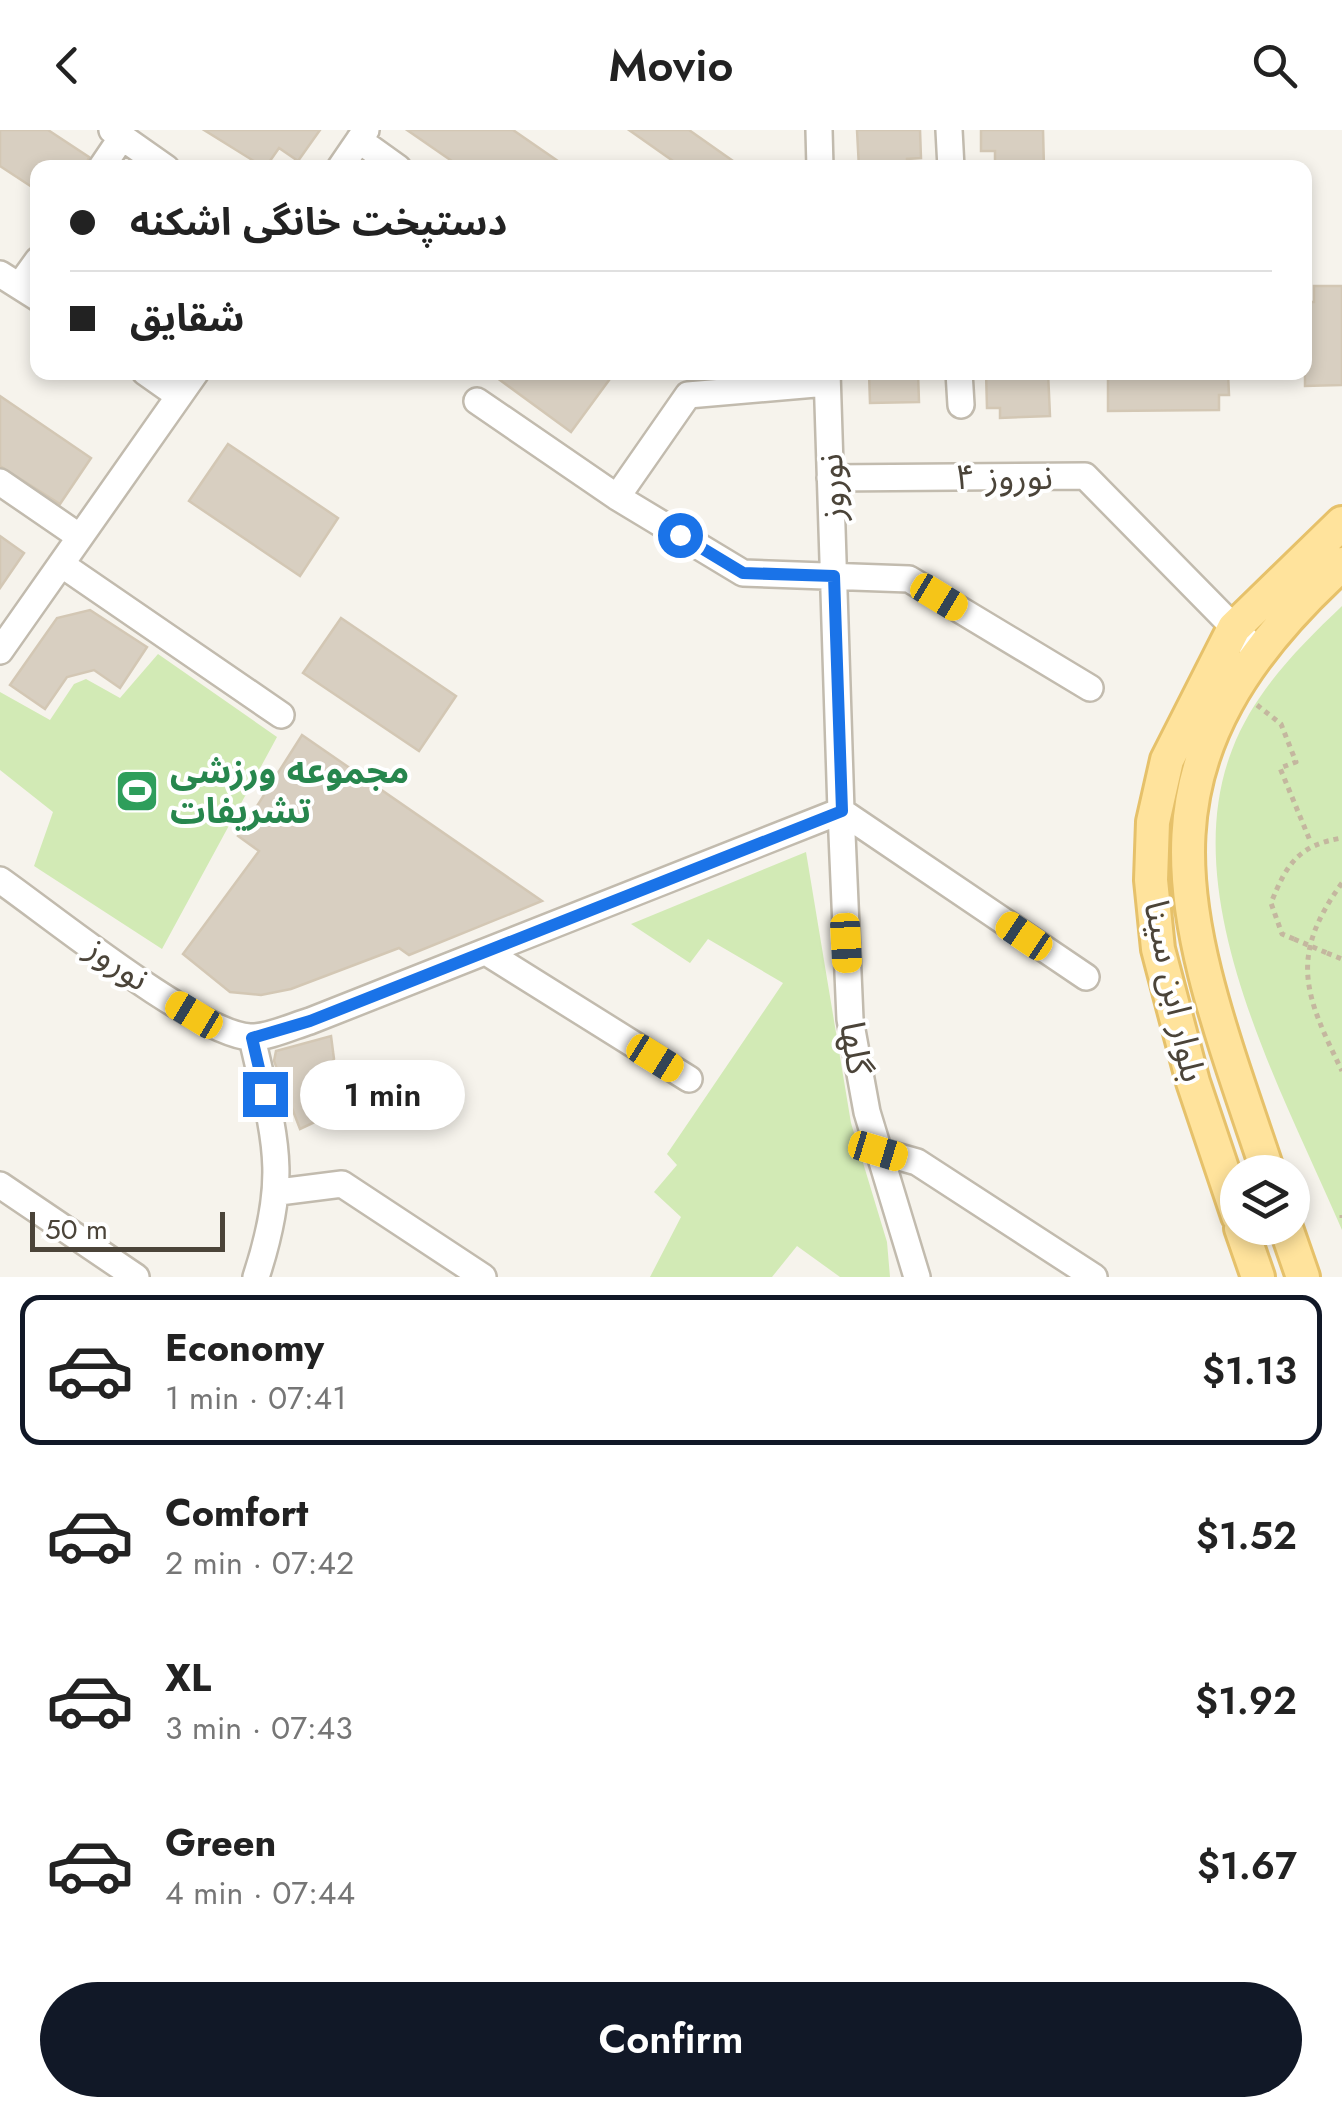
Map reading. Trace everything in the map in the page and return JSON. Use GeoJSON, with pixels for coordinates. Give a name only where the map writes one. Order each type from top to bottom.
{"type":"FeatureCollection","features":[{"type":"Feature","properties":{"kind":"main road","name":"بلوار ابن سینا"},"geometry":{"type":"LineString","coordinates":[[1220,1159],[1174,1015],[1158,949],[1151,880],[1154,822],[1167,760],[1234,628],[1342,522]]}},
{"type":"Feature","properties":{"kind":"main road","name":"بلوار ابن سینا"},"geometry":{"type":"LineString","coordinates":[[1262,1155],[1208,987],[1190,916],[1185,870],[1195,783],[1235,688],[1258,653],[1342,564]]}},
{"type":"Feature","properties":{"kind":"main road"},"geometry":{"type":"LineString","coordinates":[[1248,1245],[1258,1277]]}},
{"type":"Feature","properties":{"kind":"main road"},"geometry":{"type":"LineString","coordinates":[[1292,1245],[1303,1277]]}},
{"type":"Feature","properties":{"kind":"street"},"geometry":{"type":"LineString","coordinates":[[819,130],[820,160]]}},
{"type":"Feature","properties":{"kind":"street"},"geometry":{"type":"LineString","coordinates":[[950,130],[951,160]]}},
{"type":"Feature","properties":{"kind":"street"},"geometry":{"type":"LineString","coordinates":[[106,160],[117,134],[154,160]]}},
{"type":"Feature","properties":{"kind":"street"},"geometry":{"type":"LineString","coordinates":[[346,160],[363,135],[390,160]]}},
{"type":"Feature","properties":{"kind":"street"},"geometry":{"type":"LineString","coordinates":[[157,380],[180,396]]}},
{"type":"Feature","properties":{"kind":"street"},"geometry":{"type":"LineString","coordinates":[[0,651],[191,380]]}},
{"type":"Feature","properties":{"kind":"street"},"geometry":{"type":"LineString","coordinates":[[617,498],[688,395],[811,380]]}},
{"type":"Feature","properties":{"kind":"street","name":"نوروز"},"geometry":{"type":"LineString","coordinates":[[827,380],[842,811]]}},
{"type":"Feature","properties":{"kind":"street"},"geometry":{"type":"LineString","coordinates":[[959,380],[960,405]]}},
{"type":"Feature","properties":{"kind":"street"},"geometry":{"type":"LineString","coordinates":[[476,402],[617,498],[743,573],[909,578],[1090,688]]}},
{"type":"Feature","properties":{"kind":"street","name":"نوروز ۴"},"geometry":{"type":"LineString","coordinates":[[830,478],[1085,476],[1258,653]]}},
{"type":"Feature","properties":{"kind":"street"},"geometry":{"type":"LineString","coordinates":[[0,482],[80,537]]}},
{"type":"Feature","properties":{"kind":"street"},"geometry":{"type":"LineString","coordinates":[[61,564],[281,715]]}},
{"type":"Feature","properties":{"kind":"street"},"geometry":{"type":"LineString","coordinates":[[256,1277],[278,1192],[278,1144],[252,1038],[310,1021],[842,811],[1086,977]]}},
{"type":"Feature","properties":{"kind":"street","name":"گلها"},"geometry":{"type":"LineString","coordinates":[[842,811],[850,1019],[878,1151],[916,1277]]}},
{"type":"Feature","properties":{"kind":"street","name":"نوروز"},"geometry":{"type":"LineString","coordinates":[[0,880],[175,1004],[214,1027],[252,1038]]}},
{"type":"Feature","properties":{"kind":"street"},"geometry":{"type":"LineString","coordinates":[[486,952],[689,1079]]}},
{"type":"Feature","properties":{"kind":"street"},"geometry":{"type":"LineString","coordinates":[[878,1151],[917,1162],[1094,1277]]}},
{"type":"Feature","properties":{"kind":"street"},"geometry":{"type":"LineString","coordinates":[[278,1192],[342,1184],[483,1277]]}},
{"type":"Feature","properties":{"kind":"street"},"geometry":{"type":"LineString","coordinates":[[0,1186],[136,1277]]}},
{"type":"Feature","properties":{"kind":"path"},"geometry":{"type":"LineString","coordinates":[[1235,688],[1281,724],[1296,762],[1280,768],[1310,843]]}},
{"type":"Feature","properties":{"kind":"path"},"geometry":{"type":"LineString","coordinates":[[1342,838],[1310,843],[1282,875],[1271,903],[1282,934],[1342,959]]}},
{"type":"Feature","properties":{"kind":"path"},"geometry":{"type":"LineString","coordinates":[[1342,883],[1323,909],[1304,966],[1317,1018],[1342,1071]]}},
{"type":"Feature","properties":{"kind":"green space"},"geometry":{"type":"Polygon","coordinates":[[[1342,606],[1342,1230],[1266,1058],[1244,995],[1226,931],[1217,869],[1218,808],[1232,750],[1265,690],[1342,606]]]}},
{"type":"Feature","properties":{"kind":"green space","name":"مجموعه ورزشی تشریفات"},"geometry":{"type":"Polygon","coordinates":[[[158,654],[277,737],[162,949],[34,866],[53,812],[0,770],[0,692],[50,720],[74,684],[86,679],[120,698],[158,654]]]}},
{"type":"Feature","properties":{"kind":"green space"},"geometry":{"type":"Polygon","coordinates":[[[806,852],[851,1123],[887,1242],[890,1277],[840,1277],[797,1246],[772,1277],[650,1277],[681,1217],[654,1192],[677,1165],[667,1154],[783,983],[708,939],[690,963],[631,924],[806,852]]]}},
{"type":"Feature","properties":{"kind":"building"},"geometry":{"type":"Polygon","coordinates":[[[0,130],[48,130],[89,157],[30,160],[30,186],[0,166],[0,130]]]}},
{"type":"Feature","properties":{"kind":"building"},"geometry":{"type":"Polygon","coordinates":[[[204,130],[320,130],[299,160],[279,148],[271,160],[252,160],[204,130]]]}},
{"type":"Feature","properties":{"kind":"building"},"geometry":{"type":"Polygon","coordinates":[[[407,130],[513,130],[556,160],[450,160],[407,130]]]}},
{"type":"Feature","properties":{"kind":"building"},"geometry":{"type":"Polygon","coordinates":[[[629,130],[689,130],[732,160],[672,160],[629,130]]]}},
{"type":"Feature","properties":{"kind":"building"},"geometry":{"type":"Polygon","coordinates":[[[857,130],[920,130],[921,158],[859,160],[857,130]]]}},
{"type":"Feature","properties":{"kind":"building"},"geometry":{"type":"Polygon","coordinates":[[[981,130],[1043,130],[1044,160],[995,160],[995,151],[981,151],[981,130]]]}},
{"type":"Feature","properties":{"kind":"building"},"geometry":{"type":"Polygon","coordinates":[[[1314,286],[1342,286],[1342,385],[1305,386],[1305,380],[1312,380],[1314,286]]]}},
{"type":"Feature","properties":{"kind":"building"},"geometry":{"type":"Polygon","coordinates":[[[500,380],[609,380],[571,432],[500,380]]]}},
{"type":"Feature","properties":{"kind":"building"},"geometry":{"type":"Polygon","coordinates":[[[869,380],[918,380],[919,402],[870,403],[869,380]]]}},
{"type":"Feature","properties":{"kind":"building"},"geometry":{"type":"Polygon","coordinates":[[[986,380],[1048,380],[1050,416],[1000,418],[1000,408],[987,408],[986,380]]]}},
{"type":"Feature","properties":{"kind":"building"},"geometry":{"type":"Polygon","coordinates":[[[1108,380],[1228,380],[1229,395],[1219,395],[1219,410],[1108,411],[1108,380]]]}},
{"type":"Feature","properties":{"kind":"building"},"geometry":{"type":"Polygon","coordinates":[[[0,396],[91,458],[60,504],[0,466],[0,396]]]}},
{"type":"Feature","properties":{"kind":"building"},"geometry":{"type":"Polygon","coordinates":[[[228,444],[338,518],[300,576],[189,501],[228,444]]]}},
{"type":"Feature","properties":{"kind":"building"},"geometry":{"type":"Polygon","coordinates":[[[0,536],[24,553],[0,588],[0,536]]]}},
{"type":"Feature","properties":{"kind":"building"},"geometry":{"type":"Polygon","coordinates":[[[90,610],[147,647],[120,688],[94,670],[67,677],[45,709],[10,685],[57,618],[90,610]]]}},
{"type":"Feature","properties":{"kind":"building"},"geometry":{"type":"Polygon","coordinates":[[[341,618],[456,696],[419,751],[303,673],[341,618]]]}},
{"type":"Feature","properties":{"kind":"building"},"geometry":{"type":"Polygon","coordinates":[[[302,735],[542,901],[409,955],[399,948],[291,989],[261,995],[230,992],[183,954],[259,851],[238,836],[302,735]]]}},
{"type":"Feature","properties":{"kind":"building"},"geometry":{"type":"Polygon","coordinates":[[[331,1036],[334,1059],[324,1072],[338,1111],[300,1129],[274,1061],[276,1051],[331,1036]]]}},
{"type":"Feature","properties":{"kind":"place","name":"مجموعه ورزشی تشریفات"},"geometry":{"type":"Point","coordinates":[137,791]}},
{"type":"Feature","properties":{"kind":"route"},"geometry":{"type":"LineString","coordinates":[[265,1094],[252,1038],[310,1021],[842,811],[834,576],[743,573],[680,535]]}}]}
